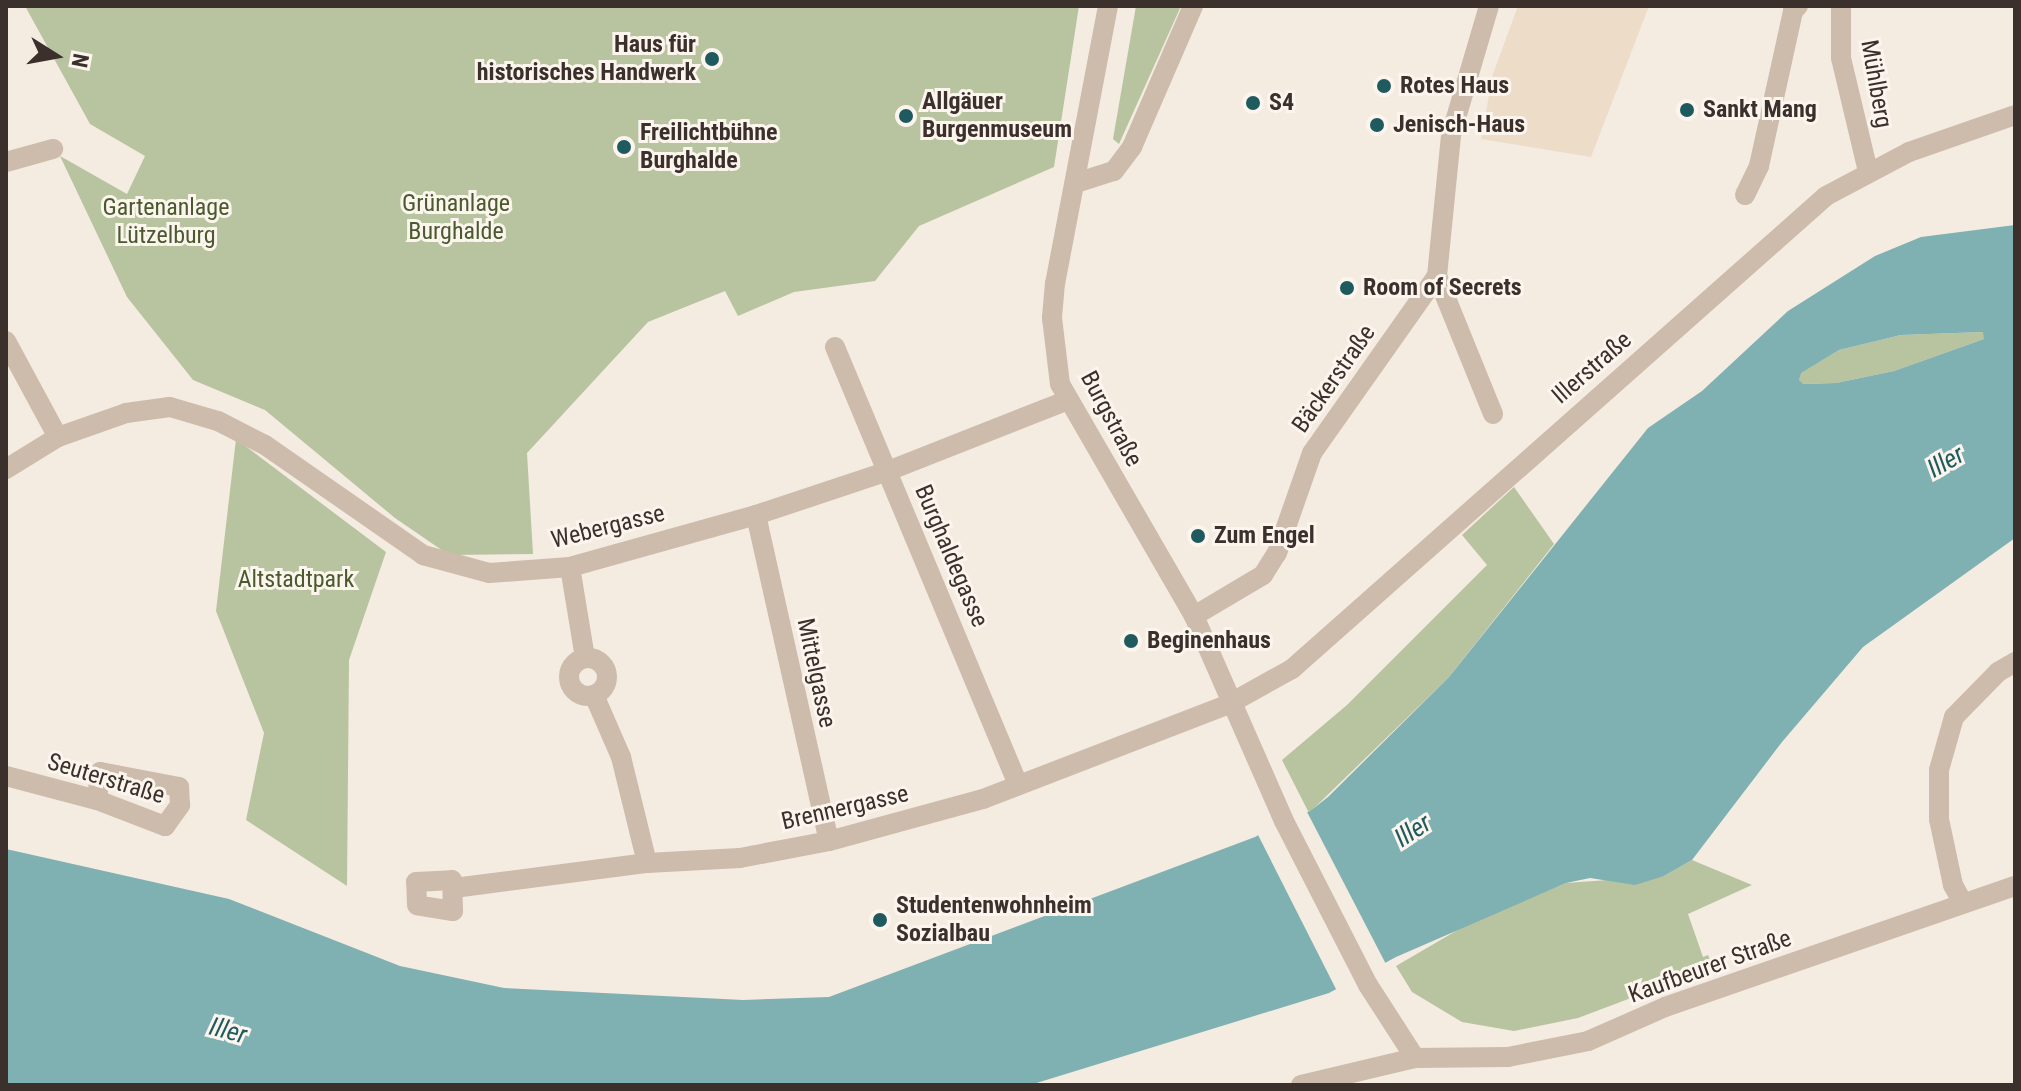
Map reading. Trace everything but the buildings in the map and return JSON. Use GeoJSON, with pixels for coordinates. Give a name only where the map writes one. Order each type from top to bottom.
{"type":"FeatureCollection","features":[{"type":"Feature","properties":{"kind":"street","name":"Burgstraße"},"geometry":{"type":"LineString","coordinates":[[1108,6],[1052,318],[1066,401],[1194,616],[1229,704],[1284,821],[1368,985],[1415,1058]]}},
{"type":"Feature","properties":{"kind":"street"},"geometry":{"type":"LineString","coordinates":[[1076,183],[1114,171],[1132,147],[1193,6]]}},
{"type":"Feature","properties":{"kind":"street","name":"Bäckerstraße"},"geometry":{"type":"LineString","coordinates":[[1194,616],[1263,575],[1277,553],[1312,453],[1437,276],[1451,135],[1489,6]]}},
{"type":"Feature","properties":{"kind":"street"},"geometry":{"type":"LineString","coordinates":[[1745,195],[1759,166],[1793,11],[1798,6]]}},
{"type":"Feature","properties":{"kind":"street","name":"Mühlberg"},"geometry":{"type":"LineString","coordinates":[[1841,6],[1841,58],[1868,171]]}},
{"type":"Feature","properties":{"kind":"street","name":"Illerstraße"},"geometry":{"type":"LineString","coordinates":[[1229,704],[1292,669],[1826,196],[1868,171],[2015,115]]}},
{"type":"Feature","properties":{"kind":"street"},"geometry":{"type":"LineString","coordinates":[[6,162],[53,149]]}},
{"type":"Feature","properties":{"kind":"street"},"geometry":{"type":"LineString","coordinates":[[1437,276],[1493,414]]}},
{"type":"Feature","properties":{"kind":"street"},"geometry":{"type":"LineString","coordinates":[[6,341],[58,437]]}},
{"type":"Feature","properties":{"kind":"street","name":"Burghaldegasse"},"geometry":{"type":"LineString","coordinates":[[835,347],[1018,785]]}},
{"type":"Feature","properties":{"kind":"street","name":"Webergasse"},"geometry":{"type":"LineString","coordinates":[[6,469],[58,437],[126,413],[170,407],[218,421],[265,445],[423,555],[479,573],[570,567],[756,515],[888,471],[1066,401]]}},
{"type":"Feature","properties":{"kind":"street","name":"Mittelgasse"},"geometry":{"type":"LineString","coordinates":[[756,515],[829,841]]}},
{"type":"Feature","properties":{"kind":"street"},"geometry":{"type":"LineString","coordinates":[[570,567],[585,658]]}},
{"type":"Feature","properties":{"kind":"street"},"geometry":{"type":"LineString","coordinates":[[585,658],[597,660],[607,674],[605,685],[594,695],[581,695],[569,681],[574,664],[585,658]]}},
{"type":"Feature","properties":{"kind":"street"},"geometry":{"type":"LineString","coordinates":[[1963,903],[1953,885],[1939,819],[1939,770],[1954,717],[1998,672],[2015,662]]}},
{"type":"Feature","properties":{"kind":"street"},"geometry":{"type":"LineString","coordinates":[[594,695],[621,757],[647,863]]}},
{"type":"Feature","properties":{"kind":"street","name":"Brennergasse"},"geometry":{"type":"LineString","coordinates":[[454,888],[647,863],[740,858],[829,841],[941,813],[1229,704]]}},
{"type":"Feature","properties":{"kind":"street","name":"Seuterstraße"},"geometry":{"type":"LineString","coordinates":[[6,776],[97,800],[165,826],[180,805],[179,787],[100,772],[97,800]]}},
{"type":"Feature","properties":{"kind":"street","name":"Kaufbeurer Straße"},"geometry":{"type":"LineString","coordinates":[[1301,1085],[1415,1058],[1508,1057],[1588,1041],[1665,1007],[2015,886]]}},
{"type":"Feature","properties":{"kind":"green space","name":"Grünanlage Burghalde"},"geometry":{"type":"Polygon","coordinates":[[[25,6],[1079,6],[1054,167],[919,226],[875,281],[794,292],[738,316],[725,291],[648,322],[527,453],[533,554],[449,555],[395,518],[265,410],[193,380],[127,297],[60,156],[127,194],[145,156],[90,124],[25,6]]]}},
{"type":"Feature","properties":{"kind":"green space"},"geometry":{"type":"Polygon","coordinates":[[[1136,6],[1181,6],[1119,144],[1113,139],[1136,6]]]}},
{"type":"Feature","properties":{"kind":"green space"},"geometry":{"type":"Polygon","coordinates":[[[1984,332],[1984,339],[1894,371],[1836,383],[1802,384],[1799,380],[1800,373],[1839,350],[1901,335],[1984,332]]]}},
{"type":"Feature","properties":{"kind":"green space","name":"Altstadtpark"},"geometry":{"type":"Polygon","coordinates":[[[236,439],[386,552],[349,660],[347,886],[246,820],[264,733],[216,611],[236,439]]]}},
{"type":"Feature","properties":{"kind":"green space"},"geometry":{"type":"Polygon","coordinates":[[[1514,487],[1554,544],[1449,677],[1309,813],[1282,760],[1347,705],[1487,565],[1462,535],[1514,487]]]}},
{"type":"Feature","properties":{"kind":"green space"},"geometry":{"type":"Polygon","coordinates":[[[1692,860],[1752,885],[1688,914],[1703,957],[1708,955],[1713,967],[1578,1018],[1514,1031],[1462,1022],[1412,992],[1396,966],[1468,924],[1566,883],[1664,876],[1692,860]]]}},
{"type":"Feature","properties":{"kind":"shaded area"},"geometry":{"type":"Polygon","coordinates":[[[1518,6],[1649,6],[1591,157],[1481,139],[1493,74],[1518,6]]]}},
{"type":"Feature","properties":{"kind":"water","name":"Iller"},"geometry":{"type":"Polygon","coordinates":[[[2015,225],[2015,538],[1863,647],[1782,742],[1692,860],[1664,876],[1635,885],[1590,878],[1566,883],[1396,957],[1329,993],[1030,1085],[6,1085],[6,849],[229,899],[400,966],[504,988],[743,1000],[829,997],[1255,837],[1300,812],[1309,812],[1328,797],[1449,677],[1648,428],[1702,391],[1788,311],[1875,256],[1921,237],[2015,225]],[[1983,332],[1901,335],[1839,350],[1801,373],[1799,380],[1803,384],[1836,383],[1894,371],[1984,339],[1983,332]]]}},
{"type":"Feature","properties":{"kind":"pier"},"geometry":{"type":"Polygon","coordinates":[[[1305,808],[1388,968],[1338,993],[1256,831],[1305,808]]]}},
{"type":"Feature","properties":{"kind":"place","name":"Haus für historisches Handwerk"},"geometry":{"type":"Point","coordinates":[712,59]}},
{"type":"Feature","properties":{"kind":"place","name":"Rotes Haus"},"geometry":{"type":"Point","coordinates":[1384,86]}},
{"type":"Feature","properties":{"kind":"place","name":"S4"},"geometry":{"type":"Point","coordinates":[1253,103]}},
{"type":"Feature","properties":{"kind":"place","name":"Sankt Mang"},"geometry":{"type":"Point","coordinates":[1687,110]}},
{"type":"Feature","properties":{"kind":"place","name":"Allgäuer Burgenmuseum"},"geometry":{"type":"Point","coordinates":[906,116]}},
{"type":"Feature","properties":{"kind":"place","name":"Jenisch-Haus"},"geometry":{"type":"Point","coordinates":[1377,125]}},
{"type":"Feature","properties":{"kind":"place","name":"Freilichtbühne Burghalde"},"geometry":{"type":"Point","coordinates":[624,147]}},
{"type":"Feature","properties":{"kind":"place","name":"Room of Secrets"},"geometry":{"type":"Point","coordinates":[1347,288]}},
{"type":"Feature","properties":{"kind":"place","name":"Zum Engel"},"geometry":{"type":"Point","coordinates":[1198,536]}},
{"type":"Feature","properties":{"kind":"place","name":"Beginenhaus"},"geometry":{"type":"Point","coordinates":[1131,641]}},
{"type":"Feature","properties":{"kind":"place","name":"Studentenwohnheim Sozialbau"},"geometry":{"type":"Point","coordinates":[880,920]}},
{"type":"Feature","properties":{"kind":"park label","name":"Gartenanlage Lützelburg"},"geometry":{"type":"Point","coordinates":[166,222]}}]}
